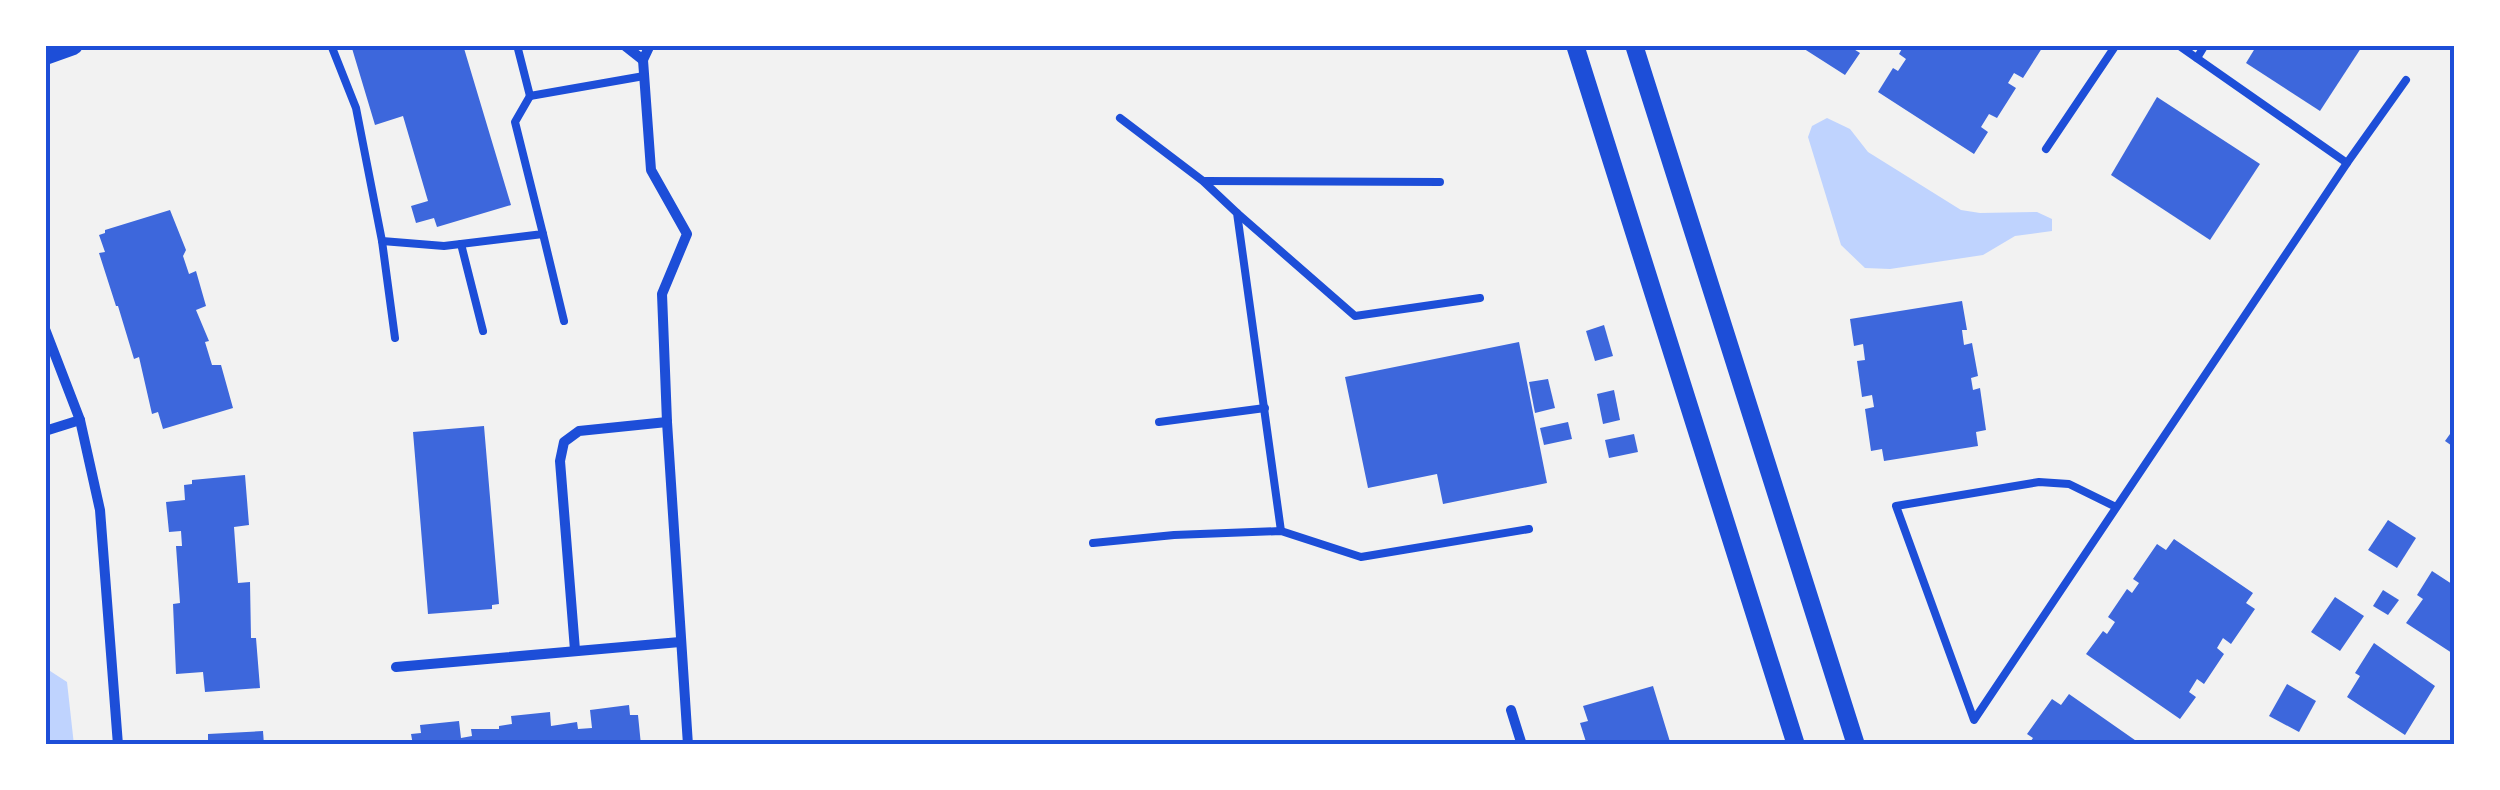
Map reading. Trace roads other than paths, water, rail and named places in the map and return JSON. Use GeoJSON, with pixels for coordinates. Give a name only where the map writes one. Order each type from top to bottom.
{"type":"FeatureCollection","features":[{"type":"Feature","properties":{"kind":"main road"},"geometry":{"type":"LineString","coordinates":[[45,55],[73,45]]}},
{"type":"Feature","properties":{"kind":"street"},"geometry":{"type":"LineString","coordinates":[[624,45],[643,60]]}},
{"type":"Feature","properties":{"kind":"street"},"geometry":{"type":"LineString","coordinates":[[650,45],[643,60],[651,170],[687,234],[662,294],[688,745]]}},
{"type":"Feature","properties":{"kind":"street"},"geometry":{"type":"LineString","coordinates":[[1575,45],[1796,745]]}},
{"type":"Feature","properties":{"kind":"street"},"geometry":{"type":"LineString","coordinates":[[1634,45],[1856,745]]}},
{"type":"Feature","properties":{"kind":"street"},"geometry":{"type":"LineString","coordinates":[[45,329],[80,420],[102,527],[118,745]]}},
{"type":"Feature","properties":{"kind":"street"},"geometry":{"type":"LineString","coordinates":[[45,431],[80,420]]}},
{"type":"Feature","properties":{"kind":"street"},"geometry":{"type":"LineString","coordinates":[[575,650],[560,461],[564,442],[579,431],[667,422]]}},
{"type":"Feature","properties":{"kind":"street"},"geometry":{"type":"LineString","coordinates":[[396,667],[680,642]]}},
{"type":"Feature","properties":{"kind":"street"},"geometry":{"type":"LineString","coordinates":[[1511,710],[1522,745]]}},
{"type":"Feature","properties":{"kind":"lane"},"geometry":{"type":"LineString","coordinates":[[331,45],[356,108],[382,242],[395,338]]}},
{"type":"Feature","properties":{"kind":"lane"},"geometry":{"type":"LineString","coordinates":[[517,45],[530,96],[515,122],[564,322]]}},
{"type":"Feature","properties":{"kind":"lane"},"geometry":{"type":"LineString","coordinates":[[2046,150],[2116,45]]}},
{"type":"Feature","properties":{"kind":"lane"},"geometry":{"type":"LineString","coordinates":[[2178,45],[2347,163]]}},
{"type":"Feature","properties":{"kind":"lane"},"geometry":{"type":"LineString","coordinates":[[2196,58],[2205,45]]}},
{"type":"Feature","properties":{"kind":"lane"},"geometry":{"type":"LineString","coordinates":[[530,96],[644,76]]}},
{"type":"Feature","properties":{"kind":"lane"},"geometry":{"type":"LineString","coordinates":[[2116,507],[2069,484],[2039,482],[1896,506],[1974,720],[2406,80]]}},
{"type":"Feature","properties":{"kind":"lane"},"geometry":{"type":"LineString","coordinates":[[1120,118],[1203,182],[1355,316],[1480,298]]}},
{"type":"Feature","properties":{"kind":"lane"},"geometry":{"type":"LineString","coordinates":[[1203,182],[1440,182]]}},
{"type":"Feature","properties":{"kind":"lane"},"geometry":{"type":"LineString","coordinates":[[1237,213],[1281,531]]}},
{"type":"Feature","properties":{"kind":"lane"},"geometry":{"type":"LineString","coordinates":[[382,242],[460,244],[544,234]]}},
{"type":"Feature","properties":{"kind":"lane"},"geometry":{"type":"LineString","coordinates":[[460,244],[483,332]]}},
{"type":"Feature","properties":{"kind":"lane"},"geometry":{"type":"LineString","coordinates":[[1160,422],[1265,408]]}},
{"type":"Feature","properties":{"kind":"lane"},"geometry":{"type":"LineString","coordinates":[[1093,543],[1281,531],[1361,557],[1529,530]]}},
{"type":"Feature","properties":{"kind":"water"},"geometry":{"type":"Polygon","coordinates":[[[1827,118],[1850,129],[1868,152],[1961,210],[2037,212],[2052,219],[2052,231],[2015,236],[1983,255],[1890,269],[1865,268],[1841,245],[1808,137],[1812,126],[1827,118]]]}},
{"type":"Feature","properties":{"kind":"water"},"geometry":{"type":"Polygon","coordinates":[[[45,660],[47,669],[67,682],[74,745],[45,745],[45,660]]]}}]}
